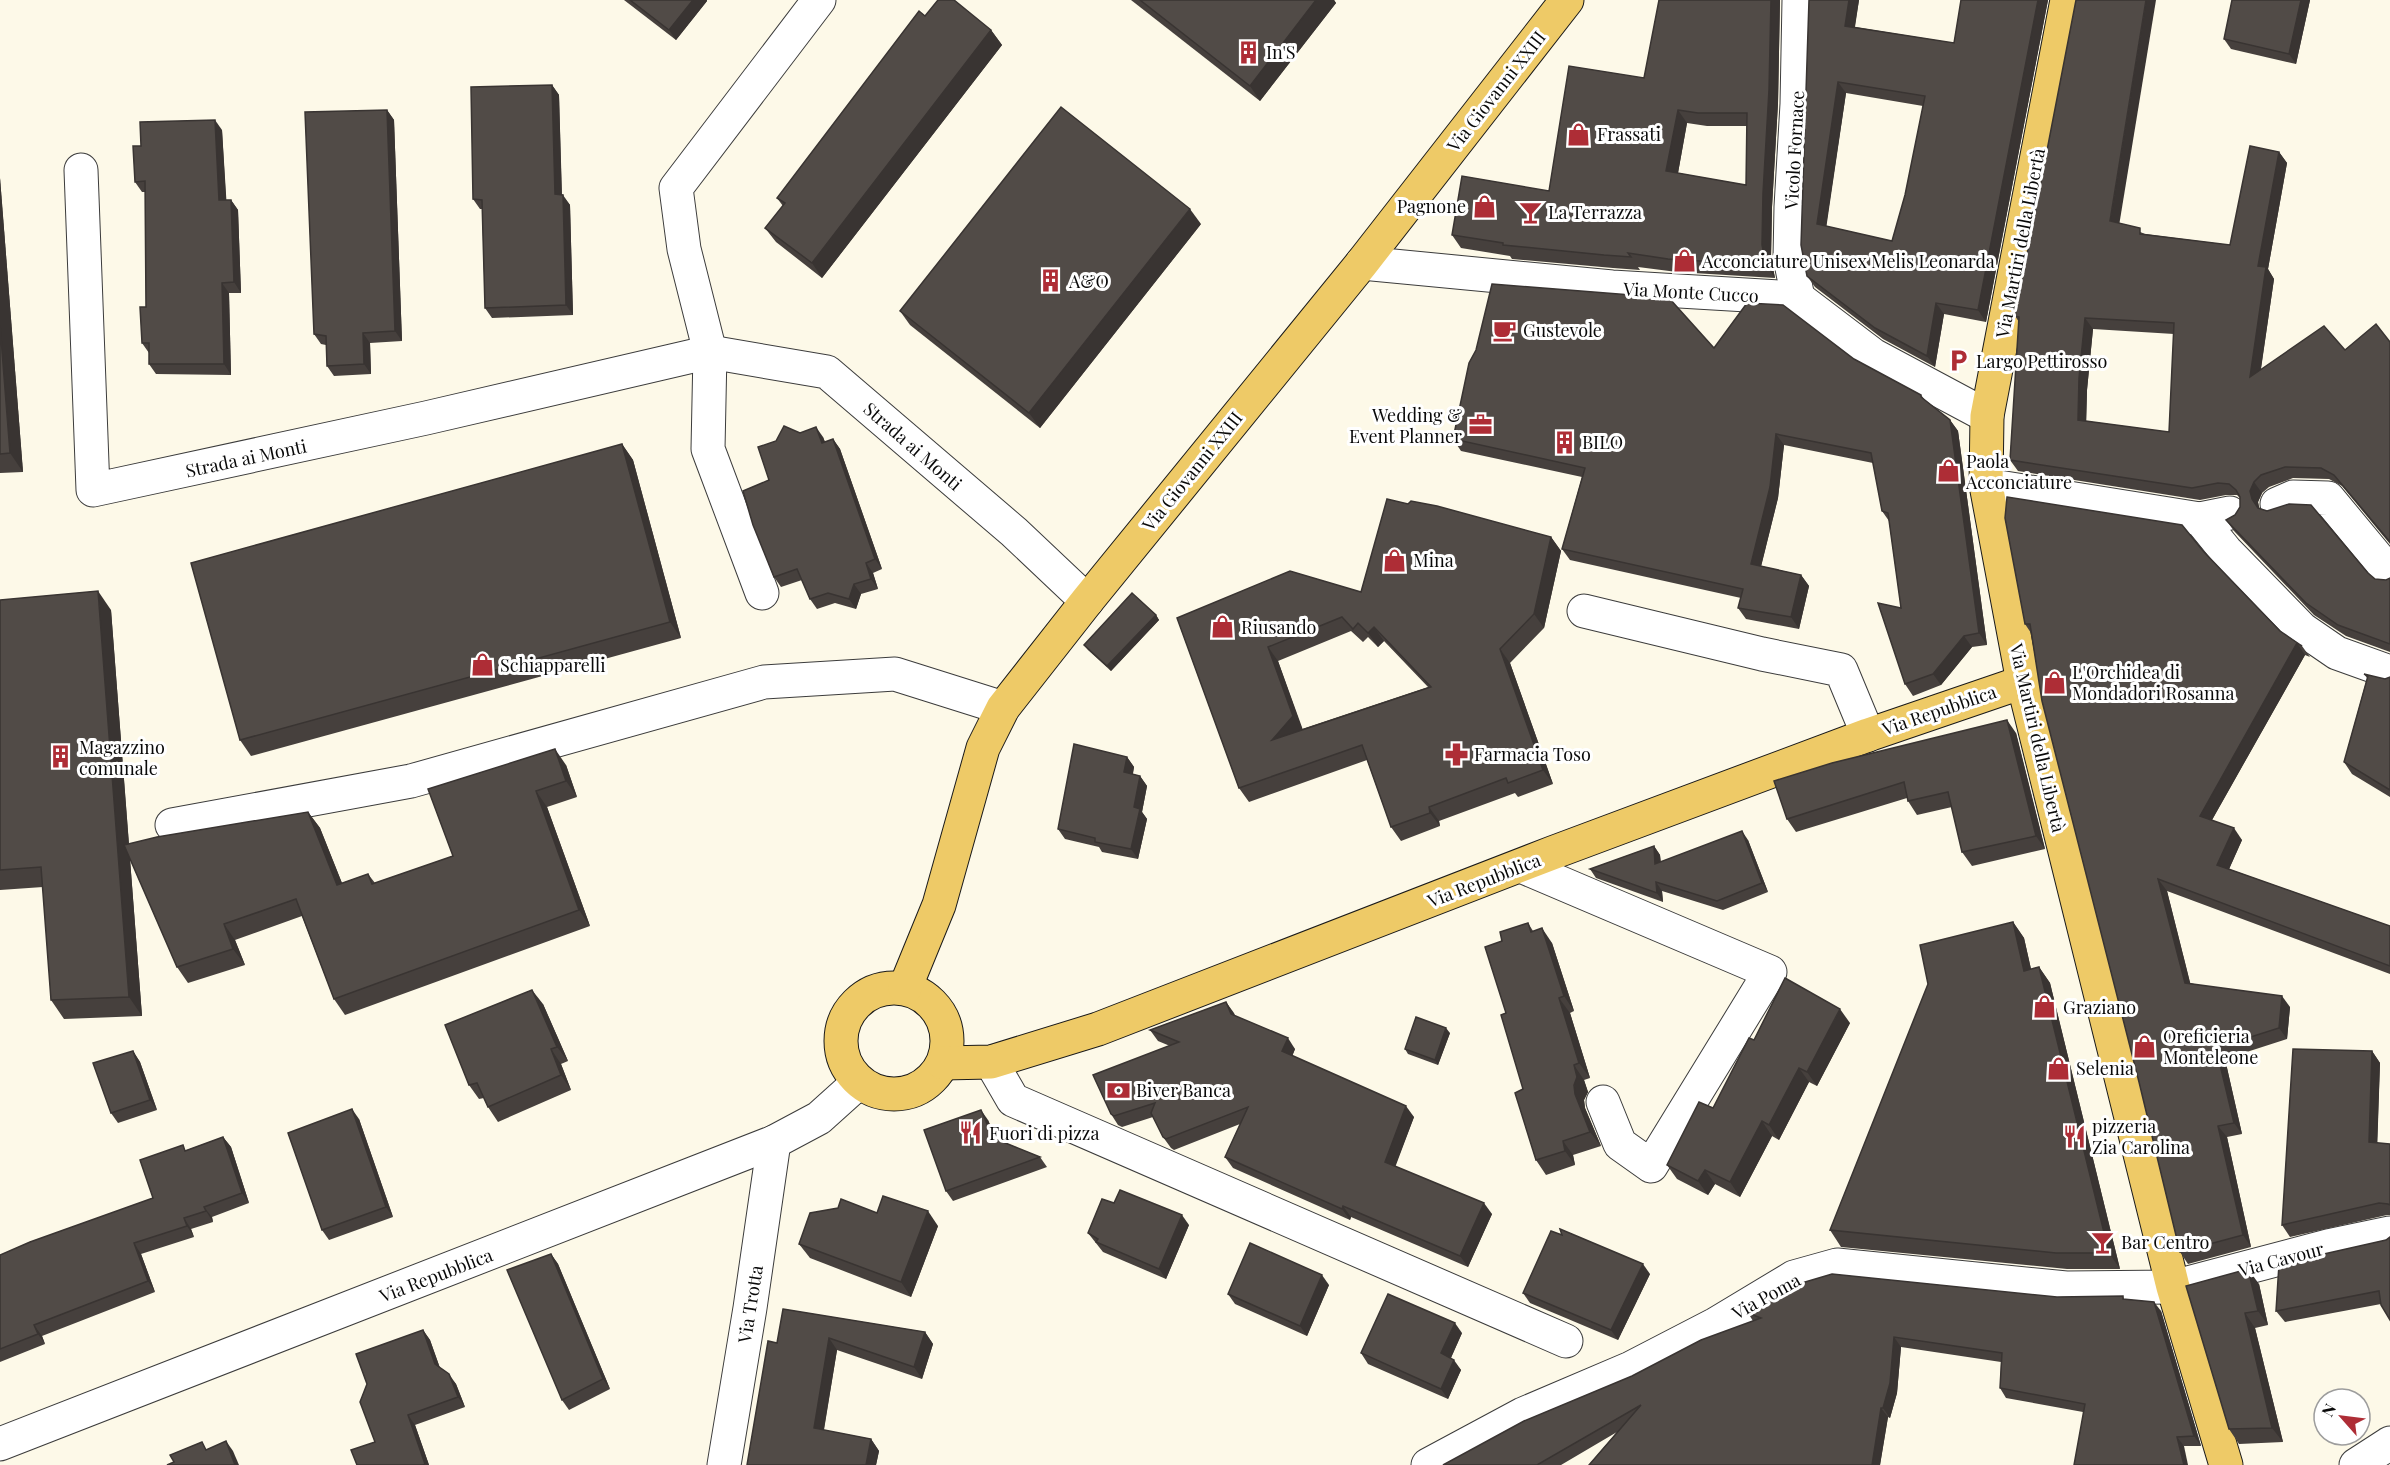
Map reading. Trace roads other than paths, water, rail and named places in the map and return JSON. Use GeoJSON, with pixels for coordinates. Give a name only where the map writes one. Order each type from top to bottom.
{"type":"FeatureCollection","features":[{"type":"Feature","properties":{"kind":"main road","name":"Via Giovanni XXIII"},"geometry":{"type":"LineString","coordinates":[[904,988],[939,905],[983,748],[1003,708],[1087,601],[1362,263],[1567,0]]}},
{"type":"Feature","properties":{"kind":"main road","name":"Via Martiri della Libertà"},"geometry":{"type":"LineString","coordinates":[[2067,0],[1987,416],[1986,485],[2022,682],[2173,1287],[2226,1465]]}},
{"type":"Feature","properties":{"kind":"main road","name":"Via Repubblica"},"geometry":{"type":"LineString","coordinates":[[943,1063],[991,1062],[1098,1029],[1868,735],[2022,682]]}},
{"type":"Feature","properties":{"kind":"main road"},"geometry":{"type":"LineString","coordinates":[[887,988],[904,988],[920,994],[932,1003],[942,1016],[947,1032],[947,1048],[943,1063],[934,1077],[921,1088],[906,1094],[889,1095],[873,1091],[859,1082],[848,1069],[842,1053],[841,1035],[845,1018],[855,1004],[870,993],[887,988]]}},
{"type":"Feature","properties":{"kind":"street"},"geometry":{"type":"LineString","coordinates":[[762,593],[708,449],[710,352],[684,249],[676,188],[819,0]]}},
{"type":"Feature","properties":{"kind":"street","name":"Vicolo Fornace"},"geometry":{"type":"LineString","coordinates":[[1798,298],[1790,258],[1799,0]]}},
{"type":"Feature","properties":{"kind":"street","name":"Strada ai Monti"},"geometry":{"type":"LineString","coordinates":[[81,170],[93,490],[426,418],[710,352],[827,372],[1014,532],[1087,601]]}},
{"type":"Feature","properties":{"kind":"street","name":"Via Monte Cucco"},"geometry":{"type":"LineString","coordinates":[[1362,263],[1612,287],[1798,298]]}},
{"type":"Feature","properties":{"kind":"street"},"geometry":{"type":"LineString","coordinates":[[1798,298],[1873,355],[1987,416]]}},
{"type":"Feature","properties":{"kind":"street"},"geometry":{"type":"LineString","coordinates":[[1986,485],[2215,516],[2226,551],[2302,630],[2337,653],[2390,672]]}},
{"type":"Feature","properties":{"kind":"street"},"geometry":{"type":"LineString","coordinates":[[2277,504],[2293,497],[2328,498],[2390,573]]}},
{"type":"Feature","properties":{"kind":"street"},"geometry":{"type":"LineString","coordinates":[[1584,611],[1762,654],[1841,670],[1868,735]]}},
{"type":"Feature","properties":{"kind":"street"},"geometry":{"type":"LineString","coordinates":[[172,825],[411,781],[764,682],[895,674],[1003,708]]}},
{"type":"Feature","properties":{"kind":"street"},"geometry":{"type":"LineString","coordinates":[[1521,866],[1770,972],[1651,1166],[1620,1143],[1603,1102]]}},
{"type":"Feature","properties":{"kind":"street"},"geometry":{"type":"LineString","coordinates":[[991,1062],[1012,1100],[1566,1341]]}},
{"type":"Feature","properties":{"kind":"street","name":"Via Repubblica"},"geometry":{"type":"LineString","coordinates":[[0,1444],[774,1142],[819,1118],[859,1082]]}},
{"type":"Feature","properties":{"kind":"street","name":"Via Trotta"},"geometry":{"type":"LineString","coordinates":[[724,1465],[774,1142]]}},
{"type":"Feature","properties":{"kind":"street","name":"Via Cavour"},"geometry":{"type":"LineString","coordinates":[[2173,1287],[2328,1246],[2390,1233]]}},
{"type":"Feature","properties":{"kind":"street","name":"Via Poma"},"geometry":{"type":"LineString","coordinates":[[1428,1465],[1523,1414],[1631,1368],[1716,1323],[1794,1277],[1837,1265],[2066,1288],[2173,1287]]}},
{"type":"Feature","properties":{"kind":"street"},"geometry":{"type":"LineString","coordinates":[[2356,1465],[2390,1443]]}},
{"type":"Feature","properties":{"kind":"place","name":"In'S"},"geometry":{"type":"Point","coordinates":[1248,52]}},
{"type":"Feature","properties":{"kind":"place","name":"Frassati"},"geometry":{"type":"Point","coordinates":[1579,134]}},
{"type":"Feature","properties":{"kind":"place","name":"Pagnone"},"geometry":{"type":"Point","coordinates":[1484,206]}},
{"type":"Feature","properties":{"kind":"place","name":"La Terrazza"},"geometry":{"type":"Point","coordinates":[1530,212]}},
{"type":"Feature","properties":{"kind":"place","name":"Acconciature Unisex Melis Leonarda"},"geometry":{"type":"Point","coordinates":[1684,261]}},
{"type":"Feature","properties":{"kind":"place","name":"A&O"},"geometry":{"type":"Point","coordinates":[1051,281]}},
{"type":"Feature","properties":{"kind":"place","name":"Gustevole"},"geometry":{"type":"Point","coordinates":[1505,330]}},
{"type":"Feature","properties":{"kind":"place","name":"Largo Pettirosso"},"geometry":{"type":"Point","coordinates":[1958,361]}},
{"type":"Feature","properties":{"kind":"place","name":"Wedding & Event Planner"},"geometry":{"type":"Point","coordinates":[1480,425]}},
{"type":"Feature","properties":{"kind":"place","name":"BILO"},"geometry":{"type":"Point","coordinates":[1564,442]}},
{"type":"Feature","properties":{"kind":"place","name":"Paola Acconciature"},"geometry":{"type":"Point","coordinates":[1948,471]}},
{"type":"Feature","properties":{"kind":"place","name":"Mina"},"geometry":{"type":"Point","coordinates":[1395,560]}},
{"type":"Feature","properties":{"kind":"place","name":"Riusando"},"geometry":{"type":"Point","coordinates":[1223,627]}},
{"type":"Feature","properties":{"kind":"place","name":"Schiapparelli"},"geometry":{"type":"Point","coordinates":[482,665]}},
{"type":"Feature","properties":{"kind":"place","name":"L'Orchidea di Mondadori Rosanna"},"geometry":{"type":"Point","coordinates":[2054,682]}},
{"type":"Feature","properties":{"kind":"place","name":"Farmacia Toso"},"geometry":{"type":"Point","coordinates":[1456,754]}},
{"type":"Feature","properties":{"kind":"place","name":"Magazzino comunale"},"geometry":{"type":"Point","coordinates":[61,757]}},
{"type":"Feature","properties":{"kind":"place","name":"Graziano"},"geometry":{"type":"Point","coordinates":[2045,1007]}},
{"type":"Feature","properties":{"kind":"place","name":"Oreficieria Monteleone"},"geometry":{"type":"Point","coordinates":[2145,1046]}},
{"type":"Feature","properties":{"kind":"place","name":"Selenia"},"geometry":{"type":"Point","coordinates":[2058,1068]}},
{"type":"Feature","properties":{"kind":"place","name":"Biver Banca"},"geometry":{"type":"Point","coordinates":[1118,1090]}},
{"type":"Feature","properties":{"kind":"place","name":"Fuori di pizza"},"geometry":{"type":"Point","coordinates":[971,1133]}},
{"type":"Feature","properties":{"kind":"place","name":"pizzeria Zia Carolina"},"geometry":{"type":"Point","coordinates":[2074,1136]}},
{"type":"Feature","properties":{"kind":"place","name":"Bar Centro"},"geometry":{"type":"Point","coordinates":[2103,1242]}}]}
